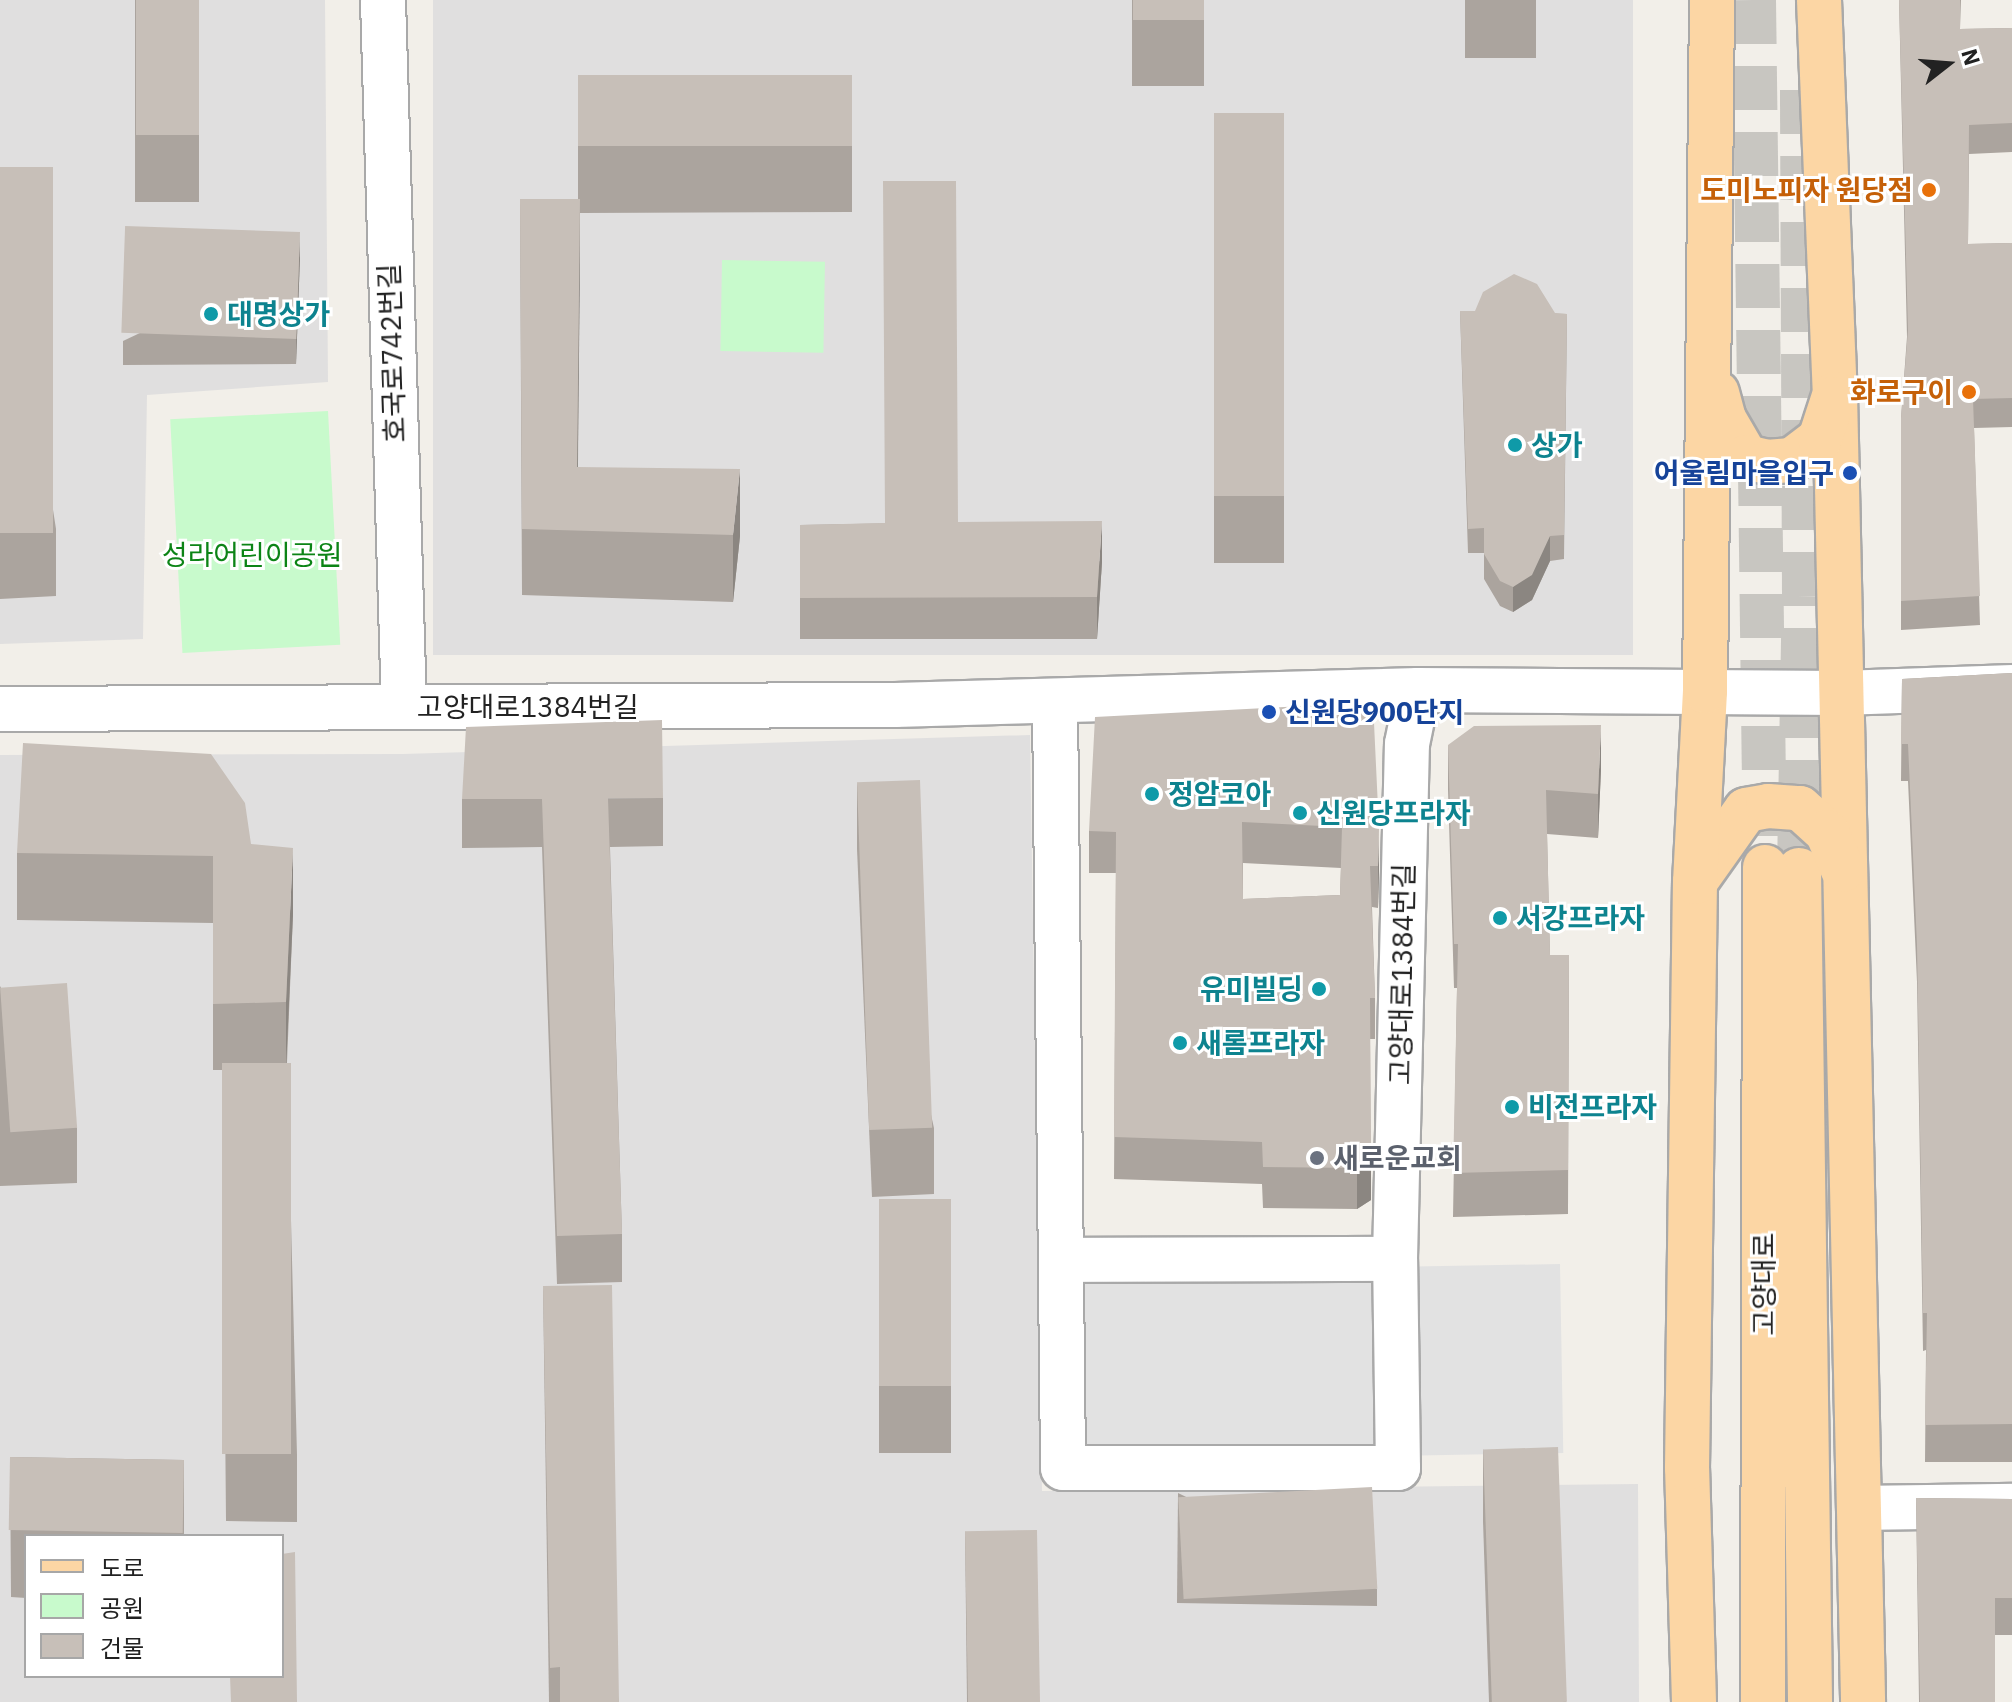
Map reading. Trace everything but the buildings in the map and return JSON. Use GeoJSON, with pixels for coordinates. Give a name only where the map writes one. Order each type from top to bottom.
{"type":"FeatureCollection","features":[{"type":"Feature","properties":{"kind":"main road"},"geometry":{"type":"LineString","coordinates":[[1694,1702],[1687,1468],[1695,882],[1705,691],[1712,0]]}},
{"type":"Feature","properties":{"kind":"main road"},"geometry":{"type":"LineString","coordinates":[[1819,0],[1835,394],[1863,1702]]}},
{"type":"Feature","properties":{"kind":"main road"},"geometry":{"type":"LineString","coordinates":[[1709,359],[1724,419],[1746,457],[1792,460],[1820,439],[1835,394]]}},
{"type":"Feature","properties":{"kind":"main road"},"geometry":{"type":"LineString","coordinates":[[1695,882],[1746,810],[1768,806],[1800,808],[1818,824],[1846,875]]}},
{"type":"Feature","properties":{"kind":"main road","name":"고양대로"},"geometry":{"type":"LineString","coordinates":[[1763,1702],[1782,868],[1810,1702]]}},
{"type":"Feature","properties":{"kind":"street","name":"호국로742번길"},"geometry":{"type":"LineString","coordinates":[[383,0],[404,706]]}},
{"type":"Feature","properties":{"kind":"street"},"geometry":{"type":"LineString","coordinates":[[1842,693],[2012,687]]}},
{"type":"Feature","properties":{"kind":"street","name":"고양대로1384번길"},"geometry":{"type":"LineString","coordinates":[[0,709],[1055,702],[1418,690],[1842,693]]}},
{"type":"Feature","properties":{"kind":"street","name":"고양대로1384번길"},"geometry":{"type":"LineString","coordinates":[[1061,1260],[1063,1468],[1398,1468],[1395,1259],[1407,744],[1418,690]]}},
{"type":"Feature","properties":{"kind":"street"},"geometry":{"type":"LineString","coordinates":[[1055,702],[1061,1260],[1395,1259]]}},
{"type":"Feature","properties":{"kind":"street"},"geometry":{"type":"LineString","coordinates":[[1861,1508],[2012,1506]]}},
{"type":"Feature","properties":{"kind":"shaded area"},"geometry":{"type":"Polygon","coordinates":[[[0,0],[325,0],[328,382],[147,395],[143,639],[0,644],[0,0]]]}},
{"type":"Feature","properties":{"kind":"shaded area"},"geometry":{"type":"Polygon","coordinates":[[[433,0],[1633,0],[1633,655],[433,655],[433,0]]]}},
{"type":"Feature","properties":{"kind":"shaded area"},"geometry":{"type":"Polygon","coordinates":[[[1030,735],[1042,1491],[1638,1484],[1639,1702],[0,1702],[0,755],[403,754],[1030,735]]]}},
{"type":"Feature","properties":{"kind":"shaded area"},"geometry":{"type":"Polygon","coordinates":[[[1560,1264],[1563,1453],[1418,1456],[1415,1267],[1560,1264]]]}},
{"type":"Feature","properties":{"kind":"shaded area"},"geometry":{"type":"Polygon","coordinates":[[[1075,1282],[1377,1282],[1377,1449],[1075,1449],[1075,1282]]]}},
{"type":"Feature","properties":{"kind":"green space"},"geometry":{"type":"Polygon","coordinates":[[[722,260],[825,262],[823,353],[720,351],[722,260]]]}},
{"type":"Feature","properties":{"kind":"green space","name":"성라어린이공원"},"geometry":{"type":"Polygon","coordinates":[[[328,411],[340,645],[182,653],[170,419],[328,411]]]}},
{"type":"Feature","properties":{"kind":"tunnel"},"geometry":{"type":"LineString","coordinates":[[1754,0],[1765,867]]}},
{"type":"Feature","properties":{"kind":"tunnel"},"geometry":{"type":"LineString","coordinates":[[1799,870],[1804,596],[1802,88]]}},
{"type":"Feature","properties":{"kind":"place","name":"도미노피자 원당점"},"geometry":{"type":"Point","coordinates":[1929,190]}},
{"type":"Feature","properties":{"kind":"place","name":"대명상가"},"geometry":{"type":"Point","coordinates":[211,314]}},
{"type":"Feature","properties":{"kind":"place","name":"화로구이"},"geometry":{"type":"Point","coordinates":[1969,392]}},
{"type":"Feature","properties":{"kind":"place","name":"상가"},"geometry":{"type":"Point","coordinates":[1515,445]}},
{"type":"Feature","properties":{"kind":"place","name":"어울림마을입구"},"geometry":{"type":"Point","coordinates":[1850,473]}},
{"type":"Feature","properties":{"kind":"place","name":"신원당900단지"},"geometry":{"type":"Point","coordinates":[1269,712]}},
{"type":"Feature","properties":{"kind":"place","name":"정암코아"},"geometry":{"type":"Point","coordinates":[1152,794]}},
{"type":"Feature","properties":{"kind":"place","name":"신원당프라자"},"geometry":{"type":"Point","coordinates":[1300,813]}},
{"type":"Feature","properties":{"kind":"place","name":"서강프라자"},"geometry":{"type":"Point","coordinates":[1500,918]}},
{"type":"Feature","properties":{"kind":"place","name":"유미빌딩"},"geometry":{"type":"Point","coordinates":[1319,989]}},
{"type":"Feature","properties":{"kind":"place","name":"새롬프라자"},"geometry":{"type":"Point","coordinates":[1180,1043]}},
{"type":"Feature","properties":{"kind":"place","name":"비전프라자"},"geometry":{"type":"Point","coordinates":[1512,1107]}},
{"type":"Feature","properties":{"kind":"place","name":"새로운교회"},"geometry":{"type":"Point","coordinates":[1317,1158]}}]}
